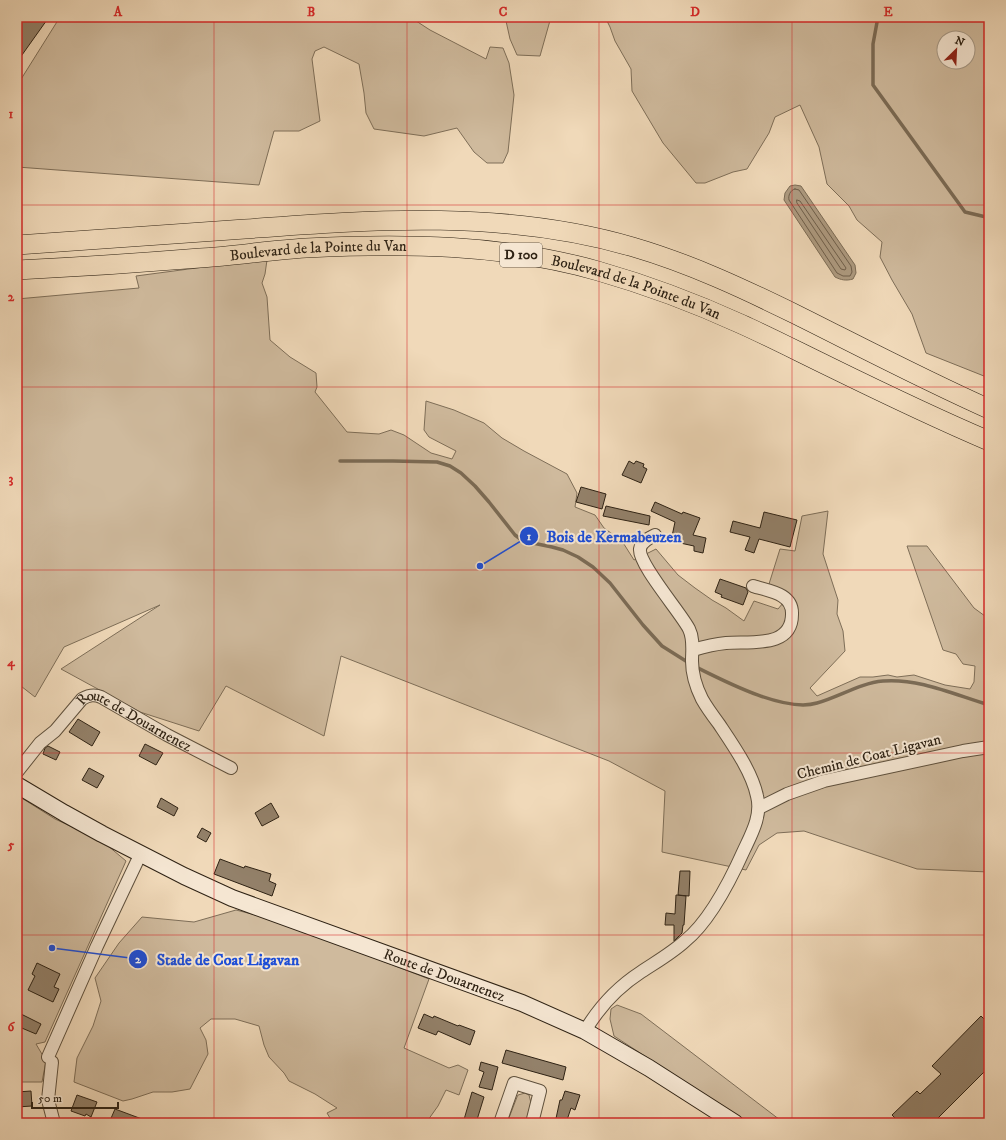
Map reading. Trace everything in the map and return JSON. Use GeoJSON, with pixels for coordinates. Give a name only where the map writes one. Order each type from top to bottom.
{"type":"FeatureCollection","features":[{"type":"Feature","properties":{"kind":"highway","name":"Boulevard de la Pointe du Van"},"geometry":{"type":"LineString","coordinates":[[17,245],[378,220],[480,221],[532,226],[585,235],[640,249],[706,272],[752,293],[944,389],[989,409]]}},
{"type":"Feature","properties":{"kind":"highway","name":"Boulevard de la Pointe du Van"},"geometry":{"type":"LineString","coordinates":[[17,270],[201,258],[304,248],[381,246],[433,246],[489,250],[549,259],[596,270],[657,290],[698,306],[741,324],[852,378],[989,441]]}},
{"type":"Feature","properties":{"kind":"main road","name":"Route de Douarnenez"},"geometry":{"type":"LineString","coordinates":[[17,785],[64,813],[184,876],[232,898],[522,1003],[585,1031],[649,1068],[735,1123]]}},
{"type":"Feature","properties":{"kind":"street"},"geometry":{"type":"LineString","coordinates":[[585,1031],[600,1009],[618,990],[640,973],[679,947],[696,932],[704,922],[740,860],[757,820],[759,808],[754,786],[745,766],[733,745],[702,700],[695,680],[692,660],[692,637],[686,624],[664,594],[645,564],[640,552],[642,544],[647,539],[655,535]]}},
{"type":"Feature","properties":{"kind":"street"},"geometry":{"type":"LineString","coordinates":[[692,660],[706,646],[725,643],[777,640],[790,628],[792,622],[792,607],[789,602],[782,595],[753,586]]}},
{"type":"Feature","properties":{"kind":"street","name":"Route de Douarnenez"},"geometry":{"type":"LineString","coordinates":[[17,772],[40,743],[55,731],[82,699],[94,695],[101,697],[166,735],[231,768]]}},
{"type":"Feature","properties":{"kind":"street","name":"Chemin de Coat Ligavan"},"geometry":{"type":"LineString","coordinates":[[759,808],[787,794],[824,781],[962,751],[989,747]]}},
{"type":"Feature","properties":{"kind":"street"},"geometry":{"type":"LineString","coordinates":[[54,1123],[48,1100],[50,1060],[97,946],[142,853]]}},
{"type":"Feature","properties":{"kind":"street"},"geometry":{"type":"LineString","coordinates":[[500,1123],[514,1083],[540,1091],[532,1123]]}},
{"type":"Feature","properties":{"kind":"shaded area"},"geometry":{"type":"Polygon","coordinates":[[[60,17],[410,17],[430,30],[486,59],[490,47],[503,48],[509,63],[514,95],[508,152],[503,163],[487,163],[474,152],[457,128],[424,136],[374,129],[366,113],[359,64],[324,47],[315,51],[312,59],[320,121],[299,131],[274,131],[259,185],[17,167],[18,84],[60,17]]]}},
{"type":"Feature","properties":{"kind":"shaded area"},"geometry":{"type":"Polygon","coordinates":[[[498,17],[551,17],[540,56],[517,55],[510,39],[506,21],[498,17]]]}},
{"type":"Feature","properties":{"kind":"shaded area"},"geometry":{"type":"Polygon","coordinates":[[[605,17],[989,17],[989,378],[926,353],[912,314],[880,257],[882,242],[857,220],[849,206],[827,184],[819,147],[800,105],[775,117],[769,133],[747,169],[733,172],[705,183],[696,183],[663,143],[632,91],[631,69],[615,41],[605,17]]]}},
{"type":"Feature","properties":{"kind":"shaded area"},"geometry":{"type":"Polygon","coordinates":[[[267,260],[262,283],[267,297],[270,340],[290,357],[316,373],[317,387],[315,392],[347,432],[379,434],[391,430],[404,435],[431,453],[452,459],[456,451],[429,437],[424,430],[426,401],[454,410],[484,423],[502,438],[567,474],[577,493],[575,507],[595,515],[604,528],[622,541],[634,560],[656,549],[678,575],[744,621],[754,601],[778,609],[788,597],[769,584],[780,549],[795,551],[802,516],[828,511],[823,554],[838,600],[837,614],[843,631],[845,651],[810,688],[817,696],[860,677],[888,675],[897,677],[914,675],[945,685],[970,689],[974,682],[975,666],[963,664],[956,654],[943,650],[907,546],[927,546],[974,608],[989,619],[989,872],[917,869],[804,831],[777,833],[759,845],[746,870],[662,852],[665,791],[609,761],[341,656],[324,736],[226,686],[199,731],[140,712],[61,669],[160,605],[64,647],[35,697],[17,683],[17,299],[139,288],[136,276],[267,260]]]}},
{"type":"Feature","properties":{"kind":"shaded area"},"geometry":{"type":"Polygon","coordinates":[[[17,795],[55,819],[101,840],[126,861],[45,1042],[36,1044],[46,1061],[42,1082],[22,1082],[17,1087],[17,795]]]}},
{"type":"Feature","properties":{"kind":"shaded area"},"geometry":{"type":"Polygon","coordinates":[[[236,910],[279,921],[429,979],[404,1048],[449,1068],[458,1065],[468,1070],[459,1095],[446,1090],[427,1123],[333,1123],[327,1113],[337,1108],[315,1094],[289,1081],[284,1073],[269,1057],[259,1026],[235,1019],[211,1019],[200,1028],[206,1040],[208,1054],[190,1089],[172,1092],[153,1092],[123,1101],[74,1082],[77,1058],[93,1026],[101,1001],[95,978],[119,943],[142,917],[194,922],[236,910]]]}},
{"type":"Feature","properties":{"kind":"shaded area"},"geometry":{"type":"Polygon","coordinates":[[[617,1005],[641,1014],[784,1123],[748,1123],[614,1036],[610,1019],[611,1009],[617,1005]]]}},
{"type":"Feature","properties":{"kind":"shaded area"},"geometry":{"type":"Polygon","coordinates":[[[525,1093],[529,1095],[531,1103],[526,1123],[507,1123],[518,1095],[525,1093]]]}},
{"type":"Feature","properties":{"kind":"water"},"geometry":{"type":"Polygon","coordinates":[[[790,186],[801,186],[855,265],[856,273],[853,279],[844,280],[835,277],[784,200],[785,193],[790,186]]]}},
{"type":"Feature","properties":{"kind":"building"},"geometry":{"type":"Polygon","coordinates":[[[17,17],[49,17],[17,62],[17,17]]]}},
{"type":"Feature","properties":{"kind":"building"},"geometry":{"type":"Polygon","coordinates":[[[629,461],[634,464],[636,461],[644,464],[643,467],[647,469],[641,483],[622,475],[629,461]]]}},
{"type":"Feature","properties":{"kind":"building"},"geometry":{"type":"Polygon","coordinates":[[[581,487],[606,494],[602,509],[576,502],[581,487]]]}},
{"type":"Feature","properties":{"kind":"building"},"geometry":{"type":"Polygon","coordinates":[[[655,502],[682,514],[683,512],[700,518],[693,535],[706,538],[703,553],[694,551],[694,546],[671,541],[675,522],[651,511],[655,502]]]}},
{"type":"Feature","properties":{"kind":"building"},"geometry":{"type":"Polygon","coordinates":[[[606,506],[650,516],[649,525],[603,516],[606,506]]]}},
{"type":"Feature","properties":{"kind":"building"},"geometry":{"type":"Polygon","coordinates":[[[764,512],[797,520],[790,547],[759,539],[754,553],[745,550],[750,537],[730,532],[733,521],[760,528],[764,512]]]}},
{"type":"Feature","properties":{"kind":"building"},"geometry":{"type":"Polygon","coordinates":[[[720,579],[746,588],[748,592],[743,605],[721,597],[722,595],[715,592],[720,579]]]}},
{"type":"Feature","properties":{"kind":"building"},"geometry":{"type":"Polygon","coordinates":[[[78,719],[100,732],[92,746],[69,732],[78,719]]]}},
{"type":"Feature","properties":{"kind":"building"},"geometry":{"type":"Polygon","coordinates":[[[145,744],[163,753],[156,765],[139,756],[145,744]]]}},
{"type":"Feature","properties":{"kind":"building"},"geometry":{"type":"Polygon","coordinates":[[[48,746],[60,752],[56,760],[43,754],[45,748],[48,746]]]}},
{"type":"Feature","properties":{"kind":"building"},"geometry":{"type":"Polygon","coordinates":[[[89,768],[104,776],[97,788],[82,780],[89,768]]]}},
{"type":"Feature","properties":{"kind":"building"},"geometry":{"type":"Polygon","coordinates":[[[161,798],[178,808],[174,816],[157,807],[161,798]]]}},
{"type":"Feature","properties":{"kind":"building"},"geometry":{"type":"Polygon","coordinates":[[[271,803],[279,817],[262,826],[255,813],[271,803]]]}},
{"type":"Feature","properties":{"kind":"building"},"geometry":{"type":"Polygon","coordinates":[[[202,828],[211,833],[206,842],[197,837],[202,828]]]}},
{"type":"Feature","properties":{"kind":"building"},"geometry":{"type":"Polygon","coordinates":[[[220,859],[244,868],[245,866],[271,874],[269,881],[276,884],[272,896],[214,874],[220,859]]]}},
{"type":"Feature","properties":{"kind":"building"},"geometry":{"type":"Polygon","coordinates":[[[680,871],[690,871],[689,896],[678,895],[680,871]]]}},
{"type":"Feature","properties":{"kind":"building"},"geometry":{"type":"Polygon","coordinates":[[[676,895],[686,896],[682,933],[674,941],[674,925],[665,925],[666,913],[675,914],[676,895]]]}},
{"type":"Feature","properties":{"kind":"building"},"geometry":{"type":"Polygon","coordinates":[[[37,963],[60,974],[54,987],[59,989],[53,1002],[28,990],[35,976],[32,974],[37,963]]]}},
{"type":"Feature","properties":{"kind":"building"},"geometry":{"type":"Polygon","coordinates":[[[17,1012],[41,1024],[36,1034],[17,1026],[17,1012]]]}},
{"type":"Feature","properties":{"kind":"building"},"geometry":{"type":"Polygon","coordinates":[[[424,1014],[433,1018],[434,1016],[475,1031],[470,1045],[438,1031],[436,1035],[418,1028],[424,1014]]]}},
{"type":"Feature","properties":{"kind":"building"},"geometry":{"type":"Polygon","coordinates":[[[981,1016],[989,1024],[989,1067],[933,1123],[900,1123],[892,1115],[917,1091],[920,1094],[941,1074],[932,1066],[981,1016]]]}},
{"type":"Feature","properties":{"kind":"building"},"geometry":{"type":"Polygon","coordinates":[[[506,1050],[566,1067],[563,1080],[502,1063],[506,1050]]]}},
{"type":"Feature","properties":{"kind":"building"},"geometry":{"type":"Polygon","coordinates":[[[481,1062],[498,1067],[492,1090],[479,1087],[484,1072],[479,1070],[481,1062]]]}},
{"type":"Feature","properties":{"kind":"building"},"geometry":{"type":"Polygon","coordinates":[[[31,1091],[32,1106],[17,1107],[17,1092],[31,1091]]]}},
{"type":"Feature","properties":{"kind":"building"},"geometry":{"type":"Polygon","coordinates":[[[565,1091],[580,1095],[575,1110],[571,1108],[566,1123],[555,1123],[560,1100],[562,1100],[565,1091]]]}},
{"type":"Feature","properties":{"kind":"building"},"geometry":{"type":"Polygon","coordinates":[[[472,1092],[484,1097],[476,1123],[463,1123],[472,1092]]]}},
{"type":"Feature","properties":{"kind":"building"},"geometry":{"type":"Polygon","coordinates":[[[77,1095],[97,1102],[91,1117],[86,1114],[85,1116],[71,1111],[77,1095]]]}},
{"type":"Feature","properties":{"kind":"building"},"geometry":{"type":"Polygon","coordinates":[[[115,1109],[150,1122],[150,1123],[109,1123],[115,1109]]]}},
{"type":"Feature","properties":{"kind":"waterway"},"geometry":{"type":"LineString","coordinates":[[878,17],[873,44],[873,85],[965,212],[986,217],[989,215]]}},
{"type":"Feature","properties":{"kind":"waterway"},"geometry":{"type":"LineString","coordinates":[[340,461],[437,462],[450,466],[461,473],[475,486],[515,535],[523,541],[563,550],[578,557],[593,567],[610,583],[643,625],[662,646],[689,663]]}},
{"type":"Feature","properties":{"kind":"waterway"},"geometry":{"type":"LineString","coordinates":[[694,666],[721,680],[755,694],[788,704],[804,705],[817,703],[866,684],[883,681],[896,681],[910,682],[937,688],[989,705]]}},
{"type":"Feature","properties":{"kind":"place","name":"Bois de Kermabeuzen"},"geometry":{"type":"Point","coordinates":[480,566]}},
{"type":"Feature","properties":{"kind":"place","name":"Stade de Coat Ligavan"},"geometry":{"type":"Point","coordinates":[52,948]}}]}
